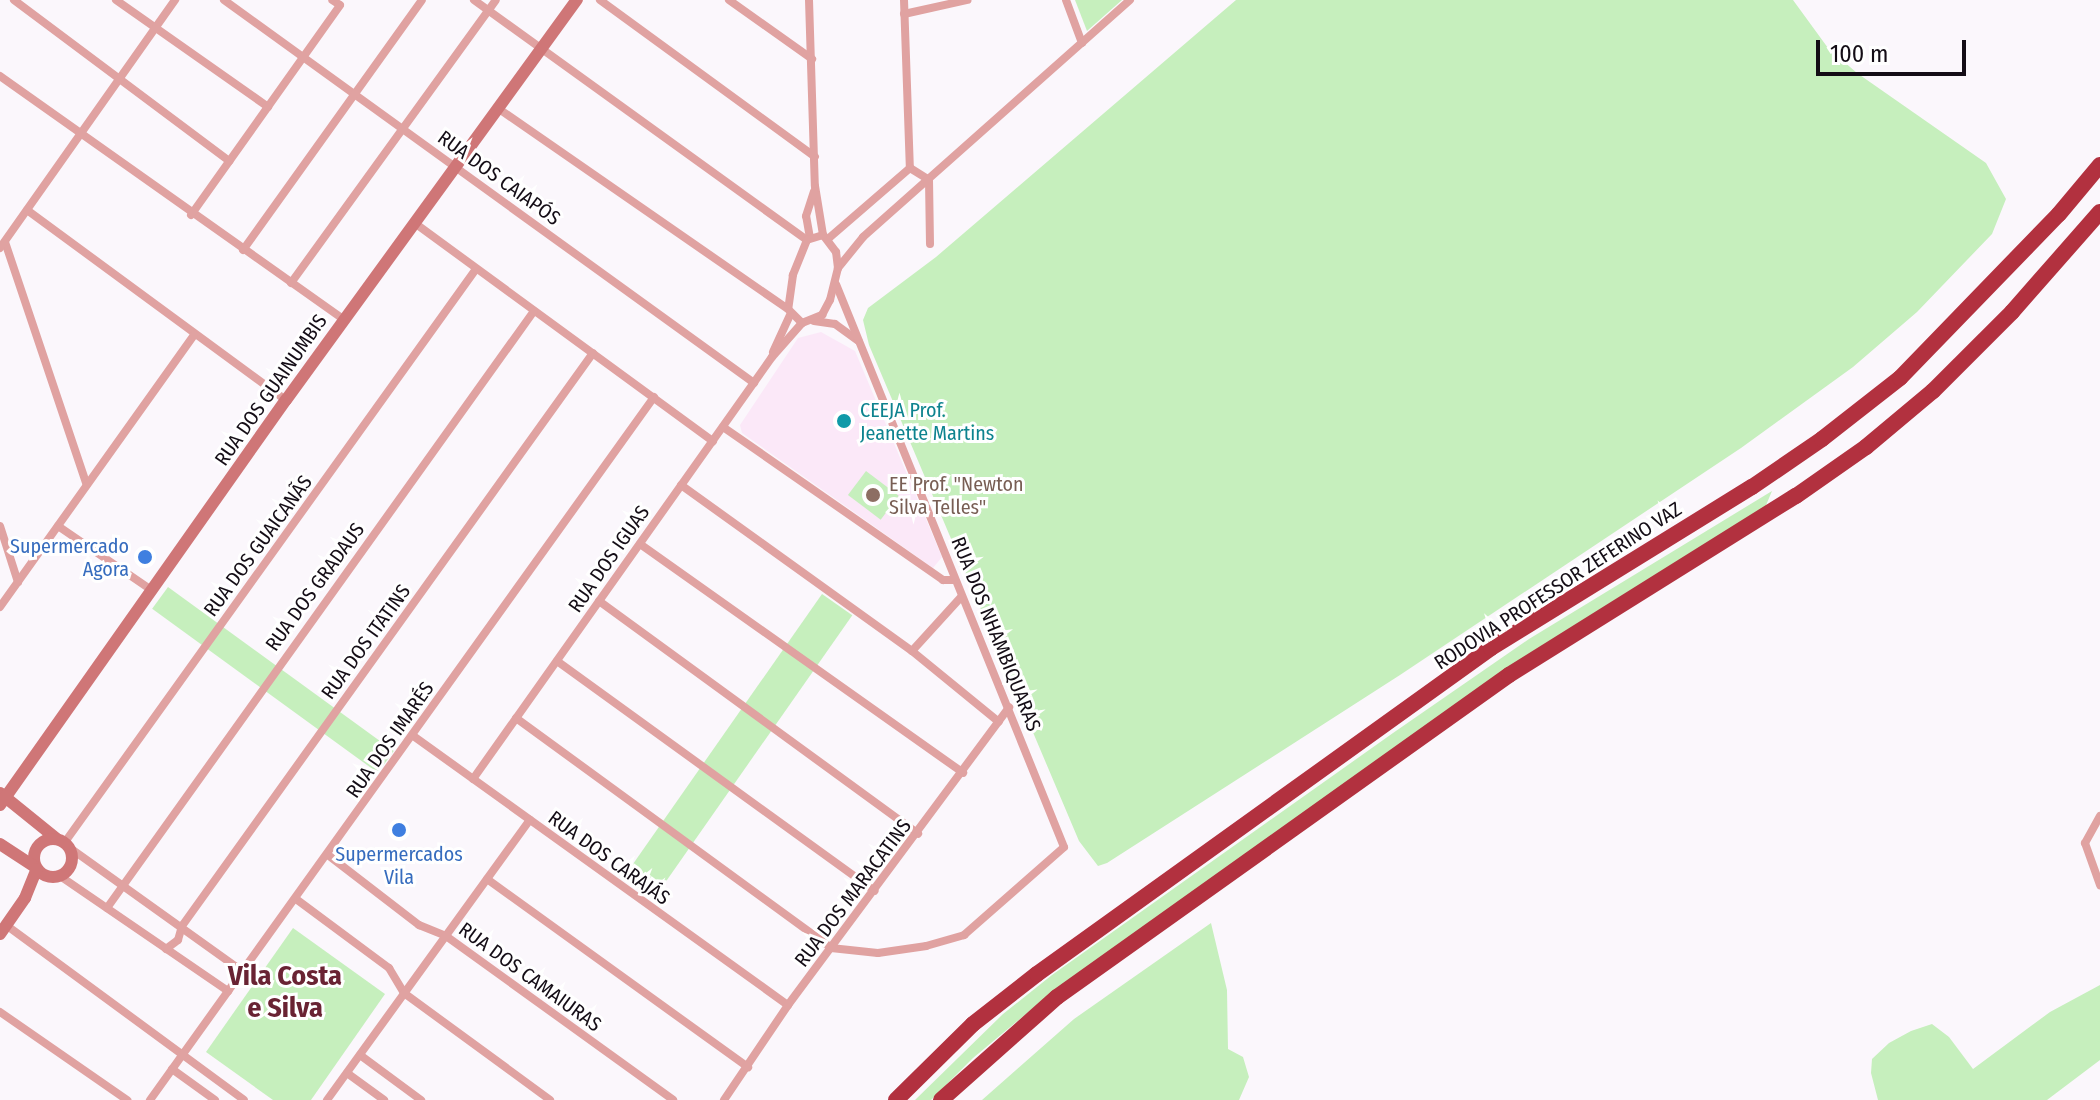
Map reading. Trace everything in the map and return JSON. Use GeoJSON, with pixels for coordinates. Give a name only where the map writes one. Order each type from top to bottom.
{"type":"FeatureCollection","features":[{"type":"Feature","properties":{"kind":"highway","name":"RODOVIA PROFESSOR ZEFERINO VAZ"},"geometry":{"type":"LineString","coordinates":[[896,1100],[973,1024],[1037,974],[1491,648],[1752,487],[1822,439],[1900,378],[1953,326],[2059,214],[2100,165]]}},
{"type":"Feature","properties":{"kind":"highway"},"geometry":{"type":"LineString","coordinates":[[941,1100],[1057,997],[1509,675],[1796,496],[1866,447],[1933,391],[2012,312],[2100,212]]}},
{"type":"Feature","properties":{"kind":"street"},"geometry":{"type":"LineString","coordinates":[[14,0],[229,161]]}},
{"type":"Feature","properties":{"kind":"street"},"geometry":{"type":"LineString","coordinates":[[116,0],[268,107]]}},
{"type":"Feature","properties":{"kind":"street"},"geometry":{"type":"LineString","coordinates":[[87,485],[3,245],[175,0]]}},
{"type":"Feature","properties":{"kind":"street","name":"RUA DOS CAIAPÓS"},"geometry":{"type":"LineString","coordinates":[[224,0],[754,383]]}},
{"type":"Feature","properties":{"kind":"street"},"geometry":{"type":"LineString","coordinates":[[243,250],[422,0]]}},
{"type":"Feature","properties":{"kind":"street"},"geometry":{"type":"LineString","coordinates":[[474,0],[808,239],[826,236],[910,168]]}},
{"type":"Feature","properties":{"kind":"street"},"geometry":{"type":"LineString","coordinates":[[291,283],[496,0]]}},
{"type":"Feature","properties":{"kind":"street","name":"RUA DOS GUAINUMBIS"},"geometry":{"type":"LineString","coordinates":[[2,798],[577,0]]}},
{"type":"Feature","properties":{"kind":"street"},"geometry":{"type":"LineString","coordinates":[[600,0],[815,157]]}},
{"type":"Feature","properties":{"kind":"street"},"geometry":{"type":"LineString","coordinates":[[729,0],[812,59]]}},
{"type":"Feature","properties":{"kind":"street"},"geometry":{"type":"LineString","coordinates":[[809,0],[815,186],[826,236],[836,252],[838,268],[836,284],[822,315],[813,321]]}},
{"type":"Feature","properties":{"kind":"street"},"geometry":{"type":"LineString","coordinates":[[904,0],[910,168]]}},
{"type":"Feature","properties":{"kind":"street"},"geometry":{"type":"LineString","coordinates":[[904,14],[967,0]]}},
{"type":"Feature","properties":{"kind":"street"},"geometry":{"type":"LineString","coordinates":[[1066,0],[1082,43]]}},
{"type":"Feature","properties":{"kind":"street"},"geometry":{"type":"LineString","coordinates":[[838,268],[863,237],[1130,0]]}},
{"type":"Feature","properties":{"kind":"street"},"geometry":{"type":"LineString","coordinates":[[191,215],[304,58],[336,3]]}},
{"type":"Feature","properties":{"kind":"street"},"geometry":{"type":"LineString","coordinates":[[0,76],[191,215],[345,320]]}},
{"type":"Feature","properties":{"kind":"street"},"geometry":{"type":"LineString","coordinates":[[499,109],[802,323],[835,324],[861,345]]}},
{"type":"Feature","properties":{"kind":"street"},"geometry":{"type":"LineString","coordinates":[[910,168],[929,180]]}},
{"type":"Feature","properties":{"kind":"street"},"geometry":{"type":"LineString","coordinates":[[929,180],[930,244]]}},
{"type":"Feature","properties":{"kind":"street","name":"RUA DOS IGUAS"},"geometry":{"type":"LineString","coordinates":[[772,357],[789,312],[793,275],[808,239],[806,216],[815,186]]}},
{"type":"Feature","properties":{"kind":"street"},"geometry":{"type":"LineString","coordinates":[[27,210],[286,400]]}},
{"type":"Feature","properties":{"kind":"street"},"geometry":{"type":"LineString","coordinates":[[416,224],[713,441]]}},
{"type":"Feature","properties":{"kind":"street","name":"RUA DOS GUAICANÃS"},"geometry":{"type":"LineString","coordinates":[[64,843],[476,269]]}},
{"type":"Feature","properties":{"kind":"street","name":"RUA DOS NHAMBIQUARAS"},"geometry":{"type":"LineString","coordinates":[[831,948],[878,953],[926,946],[964,935],[1064,847],[836,284]]}},
{"type":"Feature","properties":{"kind":"street","name":"RUA DOS GRADAUS"},"geometry":{"type":"LineString","coordinates":[[107,908],[534,311]]}},
{"type":"Feature","properties":{"kind":"street","name":"RUA DOS IGUAS"},"geometry":{"type":"LineString","coordinates":[[473,779],[772,357],[802,323]]}},
{"type":"Feature","properties":{"kind":"street"},"geometry":{"type":"LineString","coordinates":[[0,607],[194,335]]}},
{"type":"Feature","properties":{"kind":"street","name":"RUA DOS ITATINS"},"geometry":{"type":"LineString","coordinates":[[166,949],[178,940],[182,926],[593,353]]}},
{"type":"Feature","properties":{"kind":"street","name":"RUA DOS IMARÉS"},"geometry":{"type":"LineString","coordinates":[[150,1100],[654,397]]}},
{"type":"Feature","properties":{"kind":"street"},"geometry":{"type":"LineString","coordinates":[[723,427],[943,580],[955,580]]}},
{"type":"Feature","properties":{"kind":"street"},"geometry":{"type":"LineString","coordinates":[[681,485],[912,651],[999,722]]}},
{"type":"Feature","properties":{"kind":"street"},"geometry":{"type":"LineString","coordinates":[[0,526],[18,582]]}},
{"type":"Feature","properties":{"kind":"street"},"geometry":{"type":"LineString","coordinates":[[58,526],[154,591]]}},
{"type":"Feature","properties":{"kind":"street"},"geometry":{"type":"LineString","coordinates":[[640,544],[963,773]]}},
{"type":"Feature","properties":{"kind":"street"},"geometry":{"type":"LineString","coordinates":[[912,651],[962,596]]}},
{"type":"Feature","properties":{"kind":"street"},"geometry":{"type":"LineString","coordinates":[[599,601],[918,834]]}},
{"type":"Feature","properties":{"kind":"street"},"geometry":{"type":"LineString","coordinates":[[557,661],[875,891]]}},
{"type":"Feature","properties":{"kind":"street","name":"RUA DOS MARACATINS"},"geometry":{"type":"LineString","coordinates":[[724,1100],[788,1005],[918,834],[1009,707]]}},
{"type":"Feature","properties":{"kind":"street"},"geometry":{"type":"LineString","coordinates":[[516,718],[831,948]]}},
{"type":"Feature","properties":{"kind":"street","name":"RUA DOS CARAJÁS"},"geometry":{"type":"LineString","coordinates":[[412,735],[788,1005]]}},
{"type":"Feature","properties":{"kind":"street"},"geometry":{"type":"LineString","coordinates":[[2,798],[242,971]]}},
{"type":"Feature","properties":{"kind":"street"},"geometry":{"type":"LineString","coordinates":[[2100,816],[2085,843],[2100,885]]}},
{"type":"Feature","properties":{"kind":"street"},"geometry":{"type":"LineString","coordinates":[[327,1100],[530,820]]}},
{"type":"Feature","properties":{"kind":"street"},"geometry":{"type":"LineString","coordinates":[[64,843],[42,842],[37,847],[36,868],[25,898],[3,930],[244,1100]]}},
{"type":"Feature","properties":{"kind":"street"},"geometry":{"type":"LineString","coordinates":[[25,898],[72,865],[64,843]]}},
{"type":"Feature","properties":{"kind":"street"},"geometry":{"type":"LineString","coordinates":[[0,844],[107,908],[228,991]]}},
{"type":"Feature","properties":{"kind":"street","name":"RUA DOS CAMAIURAS"},"geometry":{"type":"LineString","coordinates":[[328,855],[419,925],[446,936],[673,1100]]}},
{"type":"Feature","properties":{"kind":"street"},"geometry":{"type":"LineString","coordinates":[[487,879],[748,1067]]}},
{"type":"Feature","properties":{"kind":"street"},"geometry":{"type":"LineString","coordinates":[[296,899],[389,968],[404,993],[550,1100]]}},
{"type":"Feature","properties":{"kind":"street"},"geometry":{"type":"LineString","coordinates":[[0,1012],[127,1100]]}},
{"type":"Feature","properties":{"kind":"street"},"geometry":{"type":"LineString","coordinates":[[360,1055],[421,1100]]}},
{"type":"Feature","properties":{"kind":"street"},"geometry":{"type":"LineString","coordinates":[[172,1069],[215,1100]]}},
{"type":"Feature","properties":{"kind":"street"},"geometry":{"type":"LineString","coordinates":[[347,1073],[384,1100]]}},
{"type":"Feature","properties":{"kind":"shaded area","name":"EE Prof. \"Newton Silva Telles\""},"geometry":{"type":"Polygon","coordinates":[[[821,332],[855,351],[942,557],[933,568],[742,433],[740,425],[798,338],[821,332]]]}},
{"type":"Feature","properties":{"kind":"green space"},"geometry":{"type":"Polygon","coordinates":[[[1075,0],[1122,0],[1087,31],[1075,0]]]}},
{"type":"Feature","properties":{"kind":"green space"},"geometry":{"type":"Polygon","coordinates":[[[1236,0],[1793,0],[1828,48],[1857,73],[1986,163],[2006,199],[1992,234],[1917,312],[1853,367],[1741,448],[1400,675],[1098,866],[1079,841],[869,345],[863,320],[868,308],[936,257],[1236,0]]]}},
{"type":"Feature","properties":{"kind":"green space"},"geometry":{"type":"Polygon","coordinates":[[[866,471],[899,496],[881,520],[848,495],[866,471]]]}},
{"type":"Feature","properties":{"kind":"green space"},"geometry":{"type":"Polygon","coordinates":[[[1772,491],[1764,510],[1531,653],[1056,989],[973,1058],[931,1100],[915,1100],[1003,1014],[1052,975],[1529,639],[1772,491]]]}},
{"type":"Feature","properties":{"kind":"green space"},"geometry":{"type":"Polygon","coordinates":[[[168,587],[394,751],[378,773],[152,609],[168,587]]]}},
{"type":"Feature","properties":{"kind":"green space"},"geometry":{"type":"Polygon","coordinates":[[[822,594],[852,615],[654,899],[624,877],[822,594]]]}},
{"type":"Feature","properties":{"kind":"green space"},"geometry":{"type":"Polygon","coordinates":[[[1211,923],[1227,990],[1228,1049],[1243,1057],[1249,1077],[1239,1100],[982,1100],[1074,1019],[1211,923]]]}},
{"type":"Feature","properties":{"kind":"green space"},"geometry":{"type":"Polygon","coordinates":[[[293,928],[385,994],[311,1100],[273,1100],[206,1052],[293,928]]]}},
{"type":"Feature","properties":{"kind":"green space"},"geometry":{"type":"Polygon","coordinates":[[[2100,985],[2100,1060],[2047,1100],[1878,1100],[1871,1073],[1872,1059],[1889,1043],[1911,1031],[1932,1024],[1949,1037],[1973,1069],[2050,1012],[2100,985]]]}},
{"type":"Feature","properties":{"kind":"place","name":"CEEJA Prof. Jeanette Martins"},"geometry":{"type":"Point","coordinates":[844,421]}},
{"type":"Feature","properties":{"kind":"place","name":"EE Prof. \"Newton Silva Telles\""},"geometry":{"type":"Point","coordinates":[873,495]}},
{"type":"Feature","properties":{"kind":"place","name":"Supermercado Agora"},"geometry":{"type":"Point","coordinates":[145,557]}},
{"type":"Feature","properties":{"kind":"place","name":"Supermercados Vila"},"geometry":{"type":"Point","coordinates":[399,830]}},
{"type":"Feature","properties":{"kind":"district","name":"Vila Costa e Silva"},"geometry":{"type":"Point","coordinates":[285,992]}}]}
